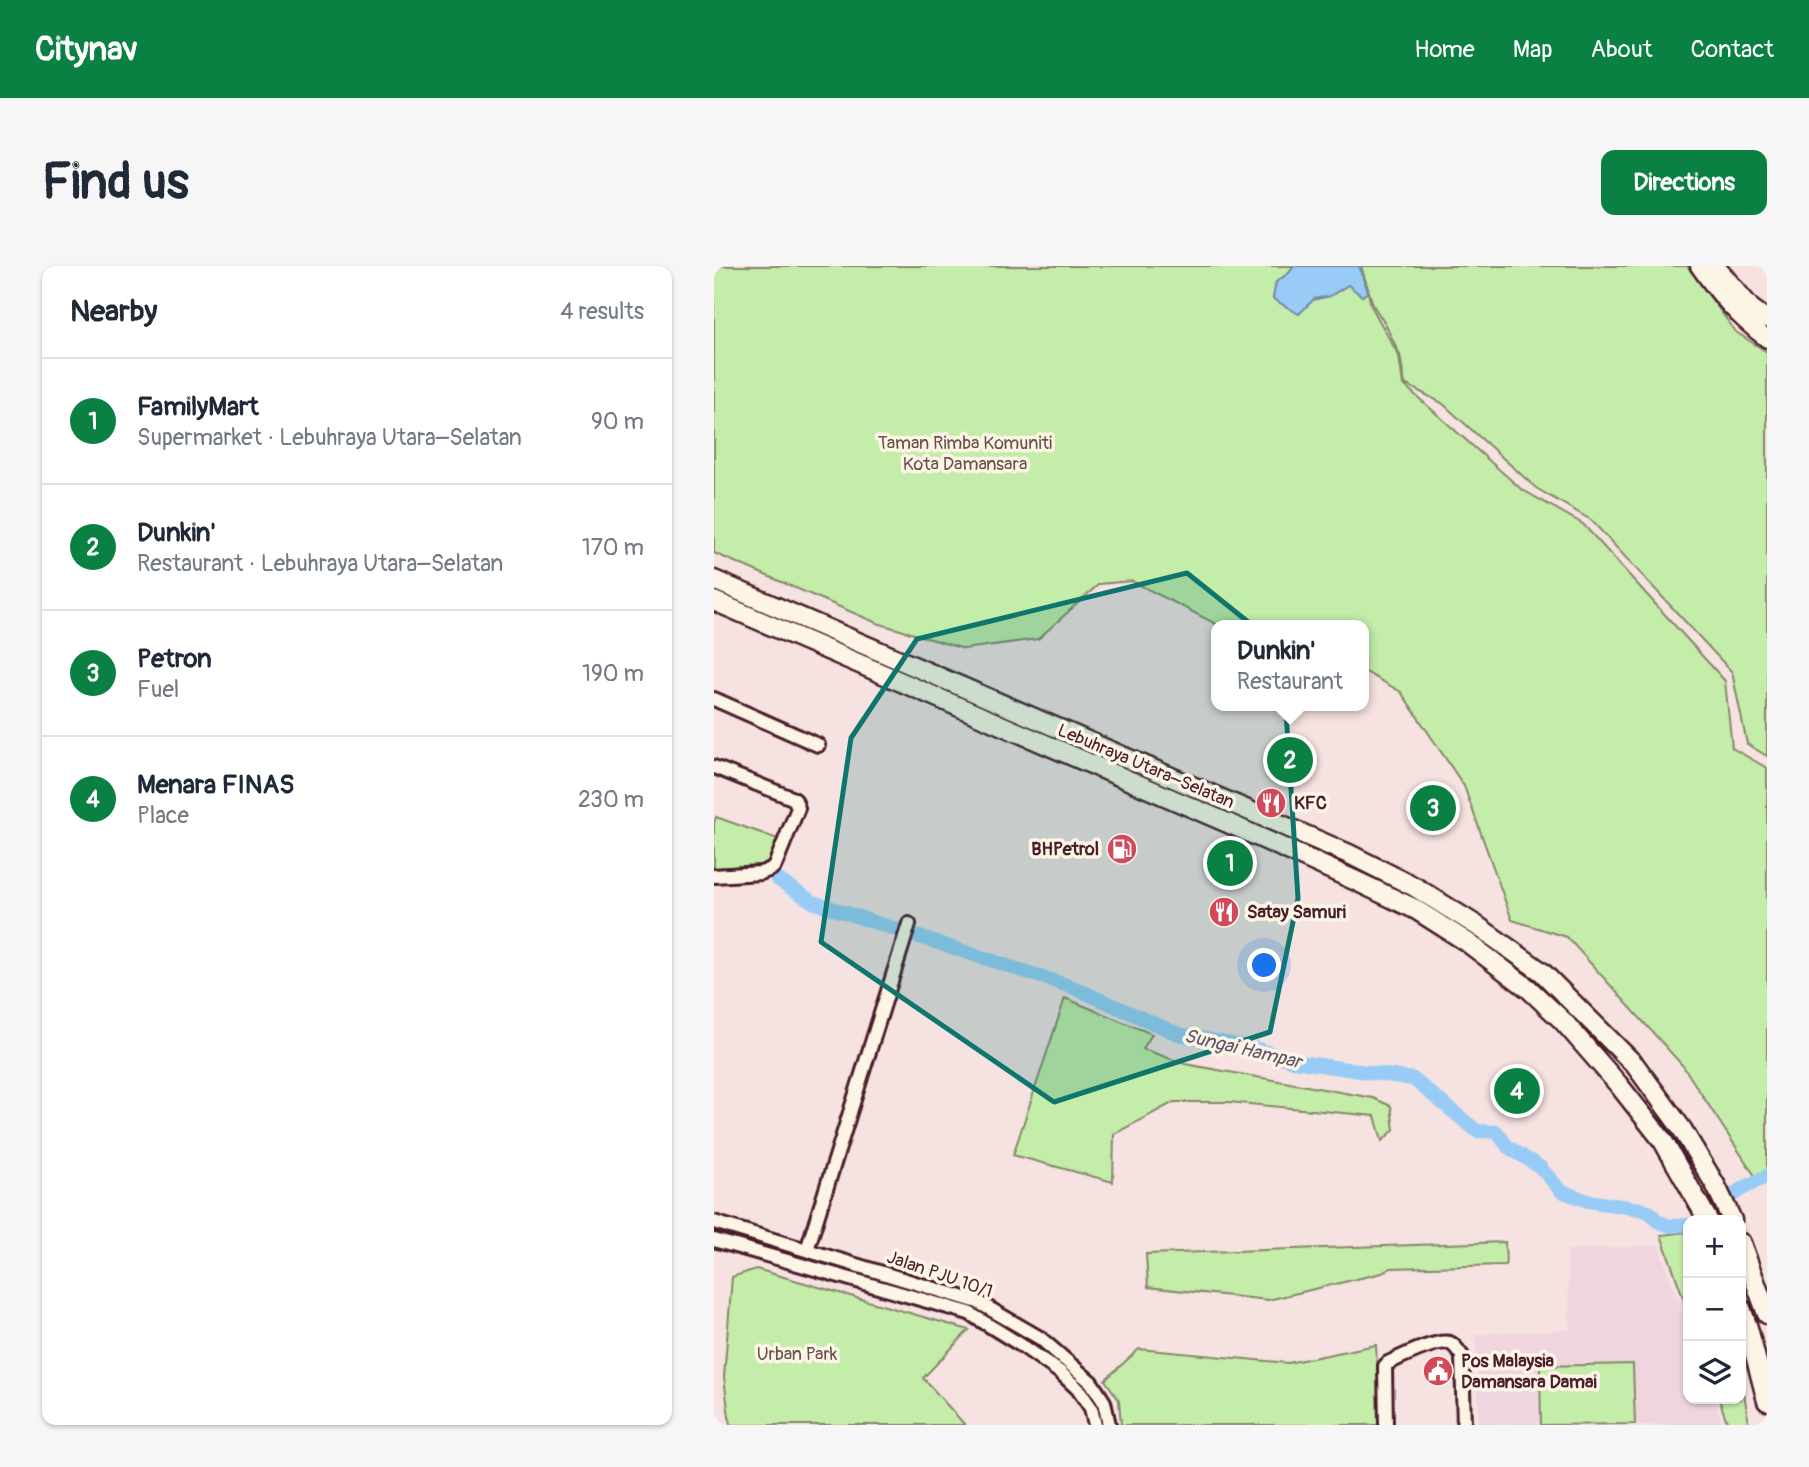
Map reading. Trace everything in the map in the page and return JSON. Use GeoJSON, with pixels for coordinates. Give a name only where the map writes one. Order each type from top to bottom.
{"type":"FeatureCollection","features":[{"type":"Feature","properties":{"kind":"highway","name":"Lebuhraya Utara–Selatan"},"geometry":{"type":"LineString","coordinates":[[714,580],[1315,839],[1415,887],[1479,927],[1542,972],[1635,1065],[1682,1129],[1730,1215]]}},
{"type":"Feature","properties":{"kind":"highway","name":"Lebuhraya Utara–Selatan"},"geometry":{"type":"LineString","coordinates":[[714,601],[1230,824],[1415,909],[1467,942],[1529,989],[1563,1021],[1663,1141],[1705,1215]]}},
{"type":"Feature","properties":{"kind":"highway"},"geometry":{"type":"LineString","coordinates":[[1746,1257],[1767,1314]]}},
{"type":"Feature","properties":{"kind":"highway"},"geometry":{"type":"LineString","coordinates":[[1746,1322],[1767,1401]]}},
{"type":"Feature","properties":{"kind":"main road"},"geometry":{"type":"LineString","coordinates":[[1699,266],[1742,320],[1767,339]]}},
{"type":"Feature","properties":{"kind":"main road"},"geometry":{"type":"LineString","coordinates":[[1716,266],[1752,308],[1767,319]]}},
{"type":"Feature","properties":{"kind":"street"},"geometry":{"type":"LineString","coordinates":[[714,699],[818,745]]}},
{"type":"Feature","properties":{"kind":"street"},"geometry":{"type":"LineString","coordinates":[[714,767],[792,797],[798,804],[797,813],[771,869],[761,873],[714,876]]}},
{"type":"Feature","properties":{"kind":"street"},"geometry":{"type":"LineString","coordinates":[[714,773],[741,777]]}},
{"type":"Feature","properties":{"kind":"street"},"geometry":{"type":"LineString","coordinates":[[807,1250],[909,924]]}},
{"type":"Feature","properties":{"kind":"street","name":"Jalan PJU 10/1"},"geometry":{"type":"LineString","coordinates":[[714,1222],[978,1301],[1040,1338],[1091,1382],[1104,1402],[1109,1425]]}},
{"type":"Feature","properties":{"kind":"street","name":"Jalan PJU 10/1"},"geometry":{"type":"LineString","coordinates":[[714,1240],[969,1313],[1061,1373],[1078,1389],[1091,1408],[1095,1425]]}},
{"type":"Feature","properties":{"kind":"street"},"geometry":{"type":"LineString","coordinates":[[863,1283],[905,1280]]}},
{"type":"Feature","properties":{"kind":"street"},"geometry":{"type":"LineString","coordinates":[[1386,1425],[1386,1364],[1440,1343],[1450,1343],[1462,1356],[1464,1425]]}},
{"type":"Feature","properties":{"kind":"highlighted area"},"geometry":{"type":"Polygon","coordinates":[[[1187,573],[1282,649],[1298,898],[1270,1032],[1054,1102],[821,942],[851,738],[917,639],[1187,573]]]}},
{"type":"Feature","properties":{"kind":"shaded area"},"geometry":{"type":"Polygon","coordinates":[[[1658,1245],[1683,1315],[1683,1404],[1716,1404],[1723,1425],[1479,1425],[1476,1334],[1570,1330],[1567,1250],[1658,1245]]]}},
{"type":"Feature","properties":{"kind":"green space","name":"Taman Rimba Komuniti Kota Damansara"},"geometry":{"type":"Polygon","coordinates":[[[714,266],[1294,266],[1276,282],[1273,299],[1286,306],[1330,296],[1349,284],[1362,296],[1368,292],[1371,306],[1399,356],[1403,384],[1521,489],[1583,524],[1725,681],[1732,748],[1767,768],[1767,1170],[1755,1176],[1683,1066],[1567,937],[1512,920],[1464,786],[1401,692],[1369,674],[1369,620],[1211,621],[1132,581],[1099,584],[1038,639],[964,649],[877,623],[714,553],[714,266]]]}},
{"type":"Feature","properties":{"kind":"green space"},"geometry":{"type":"Polygon","coordinates":[[[1361,266],[1687,266],[1736,332],[1767,352],[1767,756],[1747,744],[1732,672],[1591,520],[1536,488],[1442,403],[1405,384],[1400,355],[1373,305],[1361,266]]]}},
{"type":"Feature","properties":{"kind":"green space"},"geometry":{"type":"Polygon","coordinates":[[[716,817],[778,839],[768,861],[761,865],[714,868],[716,817]]]}},
{"type":"Feature","properties":{"kind":"green space"},"geometry":{"type":"Polygon","coordinates":[[[1065,998],[1152,1034],[1143,1049],[1185,1064],[1373,1098],[1391,1106],[1394,1130],[1382,1141],[1375,1116],[1229,1102],[1174,1102],[1114,1134],[1113,1182],[1013,1155],[1065,998]]]}},
{"type":"Feature","properties":{"kind":"green space"},"geometry":{"type":"Polygon","coordinates":[[[1683,1233],[1683,1297],[1661,1235],[1683,1233]]]}},
{"type":"Feature","properties":{"kind":"green space"},"geometry":{"type":"Polygon","coordinates":[[[1505,1242],[1506,1265],[1391,1268],[1382,1273],[1268,1300],[1148,1287],[1146,1254],[1505,1242]]]}},
{"type":"Feature","properties":{"kind":"green space","name":"Urban Park"},"geometry":{"type":"Polygon","coordinates":[[[756,1269],[969,1330],[923,1378],[965,1425],[730,1425],[724,1377],[732,1277],[756,1269]]]}},
{"type":"Feature","properties":{"kind":"green space"},"geometry":{"type":"Polygon","coordinates":[[[1376,1345],[1380,1425],[1121,1425],[1119,1400],[1105,1380],[1139,1349],[1288,1363],[1376,1345]]]}},
{"type":"Feature","properties":{"kind":"green space"},"geometry":{"type":"Polygon","coordinates":[[[1633,1364],[1635,1424],[1541,1425],[1540,1366],[1633,1364]]]}},
{"type":"Feature","properties":{"kind":"green space"},"geometry":{"type":"Polygon","coordinates":[[[1721,1404],[1746,1404],[1749,1425],[1728,1425],[1721,1404]]]}},
{"type":"Feature","properties":{"kind":"water"},"geometry":{"type":"Polygon","coordinates":[[[1294,266],[1359,266],[1368,292],[1362,296],[1348,285],[1330,296],[1314,299],[1299,314],[1273,299],[1276,282],[1294,266]]]}},
{"type":"Feature","properties":{"kind":"waterway","name":"Sungai Hampar"},"geometry":{"type":"LineString","coordinates":[[777,879],[813,902],[1072,987],[1178,1034],[1262,1050],[1293,1061],[1413,1079],[1477,1131],[1497,1132],[1508,1147],[1540,1167],[1561,1191],[1588,1201],[1640,1209],[1670,1226],[1683,1225]]}},
{"type":"Feature","properties":{"kind":"waterway","name":"Sungai Hampar"},"geometry":{"type":"LineString","coordinates":[[1704,1215],[1740,1190],[1767,1176]]}},
{"type":"Feature","properties":{"kind":"place","name":"Dunkin'"},"geometry":{"type":"Point","coordinates":[1290,760]}},
{"type":"Feature","properties":{"kind":"place","name":"KFC"},"geometry":{"type":"Point","coordinates":[1271,803]}},
{"type":"Feature","properties":{"kind":"place","name":"Petron"},"geometry":{"type":"Point","coordinates":[1433,808]}},
{"type":"Feature","properties":{"kind":"place","name":"BHPetrol"},"geometry":{"type":"Point","coordinates":[1122,849]}},
{"type":"Feature","properties":{"kind":"place","name":"FamilyMart"},"geometry":{"type":"Point","coordinates":[1230,863]}},
{"type":"Feature","properties":{"kind":"place","name":"Satay Samuri"},"geometry":{"type":"Point","coordinates":[1224,912]}},
{"type":"Feature","properties":{"kind":"place","name":"Menara FINAS"},"geometry":{"type":"Point","coordinates":[1517,1091]}},
{"type":"Feature","properties":{"kind":"place","name":"Pos Malaysia Damansara Damai"},"geometry":{"type":"Point","coordinates":[1438,1371]}}]}
